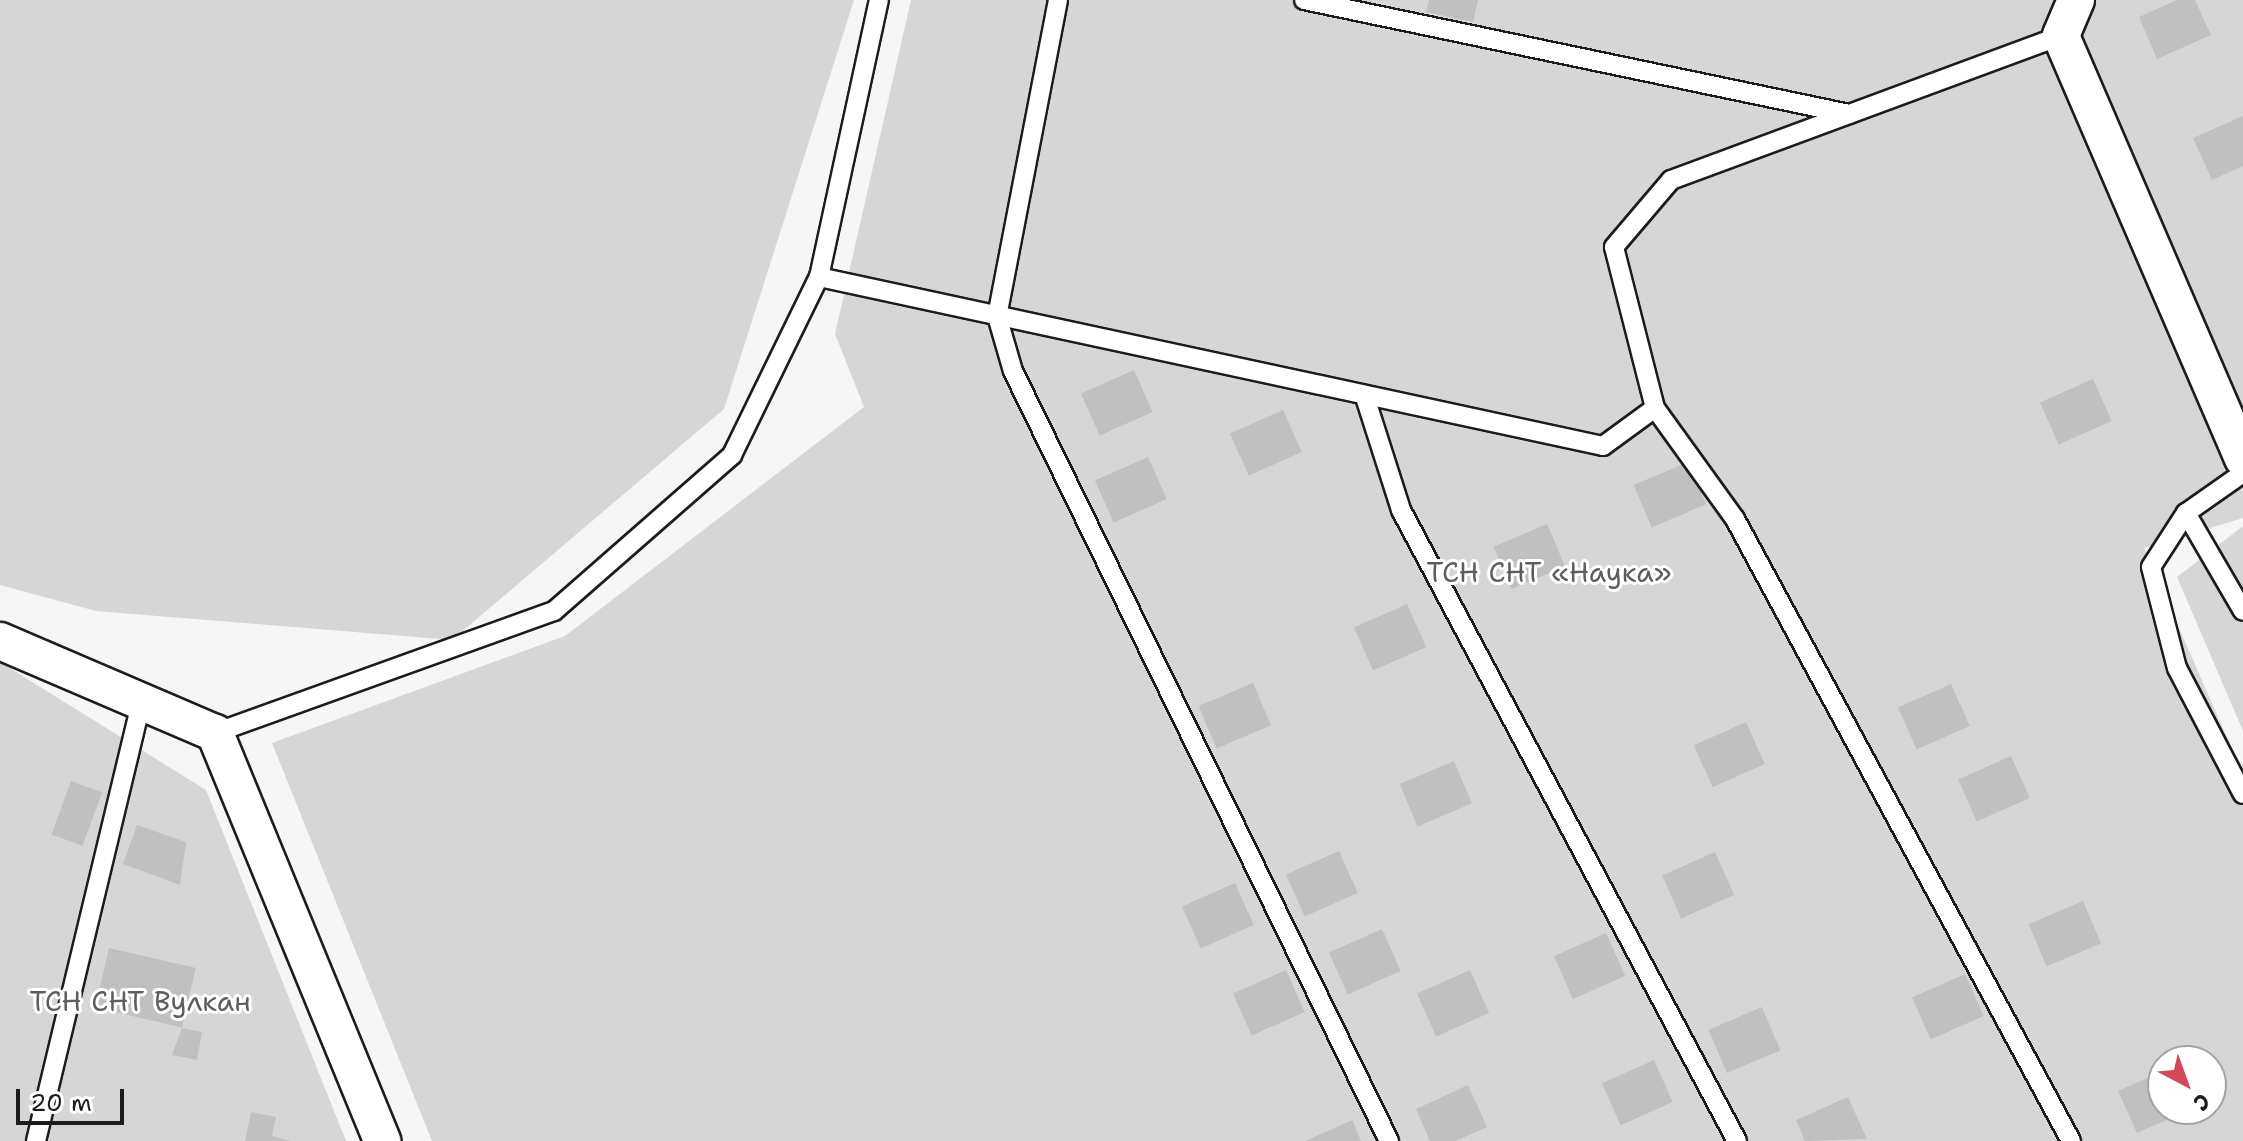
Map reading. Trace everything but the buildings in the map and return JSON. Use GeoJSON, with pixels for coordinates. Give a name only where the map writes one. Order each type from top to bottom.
{"type":"FeatureCollection","features":[{"type":"Feature","properties":{"kind":"street"},"geometry":{"type":"LineString","coordinates":[[2076,0],[2061,36],[2243,459]]}},
{"type":"Feature","properties":{"kind":"street"},"geometry":{"type":"LineString","coordinates":[[0,641],[215,733],[372,1132]]}},
{"type":"Feature","properties":{"kind":"lane"},"geometry":{"type":"LineString","coordinates":[[215,733],[554,611],[732,455],[819,277],[879,0]]}},
{"type":"Feature","properties":{"kind":"lane"},"geometry":{"type":"LineString","coordinates":[[1058,0],[997,316],[1013,371],[1389,1141]]}},
{"type":"Feature","properties":{"kind":"lane"},"geometry":{"type":"LineString","coordinates":[[1304,0],[1851,114]]}},
{"type":"Feature","properties":{"kind":"lane"},"geometry":{"type":"LineString","coordinates":[[2061,36],[1671,180],[1614,247],[1655,408],[1735,519],[2071,1141]]}},
{"type":"Feature","properties":{"kind":"lane"},"geometry":{"type":"LineString","coordinates":[[819,277],[1603,446],[1655,408]]}},
{"type":"Feature","properties":{"kind":"lane"},"geometry":{"type":"LineString","coordinates":[[1365,397],[1401,510],[1737,1141]]}},
{"type":"Feature","properties":{"kind":"lane"},"geometry":{"type":"LineString","coordinates":[[2243,473],[2186,513],[2151,567],[2177,668],[2243,794]]}},
{"type":"Feature","properties":{"kind":"lane"},"geometry":{"type":"LineString","coordinates":[[2186,513],[2243,611]]}},
{"type":"Feature","properties":{"kind":"lane"},"geometry":{"type":"LineString","coordinates":[[36,1141],[141,702]]}},
{"type":"Feature","properties":{"kind":"green space"},"geometry":{"type":"Polygon","coordinates":[[[0,0],[854,0],[724,409],[452,640],[96,611],[0,585],[0,0]]]}},
{"type":"Feature","properties":{"kind":"green space","name":"ТСН СНТ «Наука»"},"geometry":{"type":"Polygon","coordinates":[[[911,0],[2243,0],[2243,518],[2144,548],[2243,774],[2243,1141],[432,1141],[272,743],[565,636],[864,407],[835,334],[911,0]]]}},
{"type":"Feature","properties":{"kind":"green space"},"geometry":{"type":"Polygon","coordinates":[[[2243,526],[2243,731],[2177,577],[2243,526]]]}},
{"type":"Feature","properties":{"kind":"green space","name":"ТСН СНТ Вулкан"},"geometry":{"type":"Polygon","coordinates":[[[0,662],[206,790],[346,1141],[0,1141],[0,662]]]}}]}
